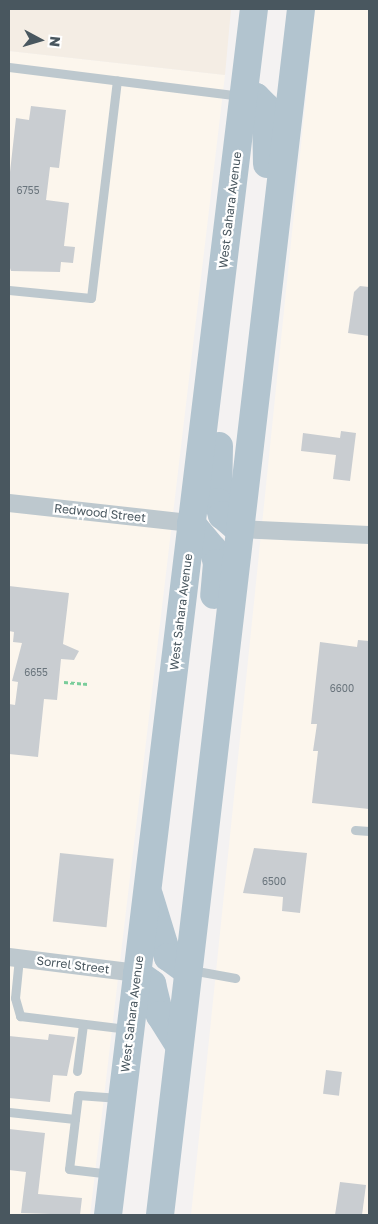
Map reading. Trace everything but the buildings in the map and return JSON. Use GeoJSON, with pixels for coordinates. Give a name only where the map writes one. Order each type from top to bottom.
{"type":"FeatureCollection","features":[{"type":"Feature","properties":{"kind":"main road","name":"West Sahara Avenue"},"geometry":{"type":"LineString","coordinates":[[108,1215],[254,9]]}},
{"type":"Feature","properties":{"kind":"main road"},"geometry":{"type":"LineString","coordinates":[[160,1215],[219,683],[301,9]]}},
{"type":"Feature","properties":{"kind":"main road"},"geometry":{"type":"LineString","coordinates":[[244,96],[262,101],[268,114],[265,148],[276,215]]}},
{"type":"Feature","properties":{"kind":"main road"},"geometry":{"type":"LineString","coordinates":[[218,308],[221,422],[215,479],[222,515],[238,529]]}},
{"type":"Feature","properties":{"kind":"main road"},"geometry":{"type":"LineString","coordinates":[[191,523],[206,537],[217,564],[211,657],[219,683]]}},
{"type":"Feature","properties":{"kind":"main road"},"geometry":{"type":"LineString","coordinates":[[147,892],[168,957],[186,970]]}},
{"type":"Feature","properties":{"kind":"main road"},"geometry":{"type":"LineString","coordinates":[[137,973],[152,984],[160,1015],[178,1044]]}},
{"type":"Feature","properties":{"kind":"street","name":"Redwood Street"},"geometry":{"type":"LineString","coordinates":[[9,503],[191,523]]}},
{"type":"Feature","properties":{"kind":"street"},"geometry":{"type":"LineString","coordinates":[[238,529],[369,535]]}},
{"type":"Feature","properties":{"kind":"street","name":"Sorrel Street"},"geometry":{"type":"LineString","coordinates":[[14,957],[137,973]]}},
{"type":"Feature","properties":{"kind":"lane"},"geometry":{"type":"LineString","coordinates":[[9,67],[244,96]]}},
{"type":"Feature","properties":{"kind":"lane"},"geometry":{"type":"LineString","coordinates":[[9,290],[91,298],[117,81]]}},
{"type":"Feature","properties":{"kind":"lane"},"geometry":{"type":"LineString","coordinates":[[355,830],[369,831]]}},
{"type":"Feature","properties":{"kind":"lane"},"geometry":{"type":"LineString","coordinates":[[14,957],[12,1004],[20,1016],[130,1029]]}},
{"type":"Feature","properties":{"kind":"lane"},"geometry":{"type":"LineString","coordinates":[[186,970],[235,978]]}},
{"type":"Feature","properties":{"kind":"lane"},"geometry":{"type":"LineString","coordinates":[[77,1071],[83,1024]]}},
{"type":"Feature","properties":{"kind":"lane"},"geometry":{"type":"LineString","coordinates":[[113,1175],[69,1169],[78,1094],[122,1098]]}},
{"type":"Feature","properties":{"kind":"lane"},"geometry":{"type":"LineString","coordinates":[[9,1112],[75,1120]]}},
{"type":"Feature","properties":{"kind":"path"},"geometry":{"type":"LineString","coordinates":[[64,682],[88,684]]}},
{"type":"Feature","properties":{"kind":"shaded area"},"geometry":{"type":"Polygon","coordinates":[[[315,9],[369,9],[369,1215],[191,1215],[315,9]]]}},
{"type":"Feature","properties":{"kind":"shaded area"},"geometry":{"type":"Polygon","coordinates":[[[9,51],[225,75],[90,1215],[9,1215],[9,51]]]}},
{"type":"Feature","properties":{"kind":"sand"},"geometry":{"type":"Polygon","coordinates":[[[9,9],[231,9],[225,75],[9,51],[9,9]]]}}]}
